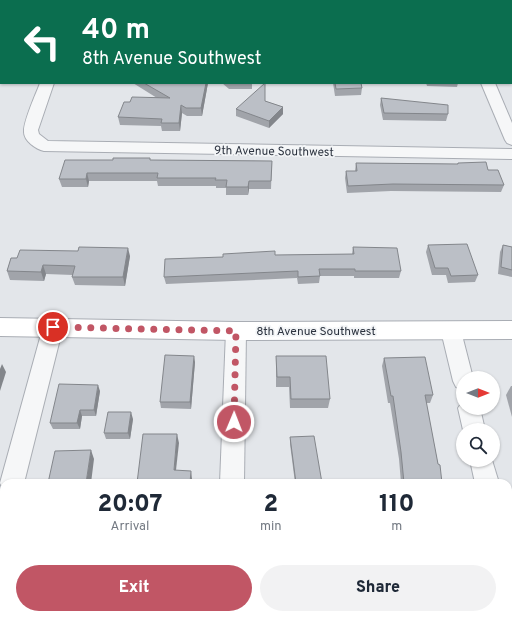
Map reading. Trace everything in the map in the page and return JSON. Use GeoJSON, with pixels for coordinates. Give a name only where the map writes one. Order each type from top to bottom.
{"type":"FeatureCollection","features":[{"type":"Feature","properties":{"kind":"street","name":"9th Avenue Southwest"},"geometry":{"type":"LineString","coordinates":[[47,84],[31,130],[32,136],[44,146],[512,154]]}},
{"type":"Feature","properties":{"kind":"street"},"geometry":{"type":"LineString","coordinates":[[488,84],[512,140]]}},
{"type":"Feature","properties":{"kind":"street","name":"8th Avenue Southwest"},"geometry":{"type":"LineString","coordinates":[[0,326],[236,331],[512,330]]}},
{"type":"Feature","properties":{"kind":"street"},"geometry":{"type":"LineString","coordinates":[[13,479],[53,327]]}},
{"type":"Feature","properties":{"kind":"street"},"geometry":{"type":"LineString","coordinates":[[232,479],[236,331]]}},
{"type":"Feature","properties":{"kind":"street"},"geometry":{"type":"LineString","coordinates":[[451,331],[461,371]]}},
{"type":"Feature","properties":{"kind":"street"},"geometry":{"type":"LineString","coordinates":[[483,467],[486,479]]}},
{"type":"Feature","properties":{"kind":"building"},"geometry":{"type":"Polygon","coordinates":[[[146,84],[206,84],[201,108],[186,108],[181,105],[179,123],[161,123],[162,119],[118,117],[124,102],[130,102],[132,97],[170,98],[146,84]]]}},
{"type":"Feature","properties":{"kind":"building"},"geometry":{"type":"Polygon","coordinates":[[[264,84],[265,101],[283,107],[269,121],[236,109],[264,84]]]}},
{"type":"Feature","properties":{"kind":"building"},"geometry":{"type":"Polygon","coordinates":[[[335,84],[361,84],[362,88],[336,89],[335,84]]]}},
{"type":"Feature","properties":{"kind":"building"},"geometry":{"type":"Polygon","coordinates":[[[381,98],[448,105],[448,114],[384,113],[381,98]]]}},
{"type":"Feature","properties":{"kind":"building"},"geometry":{"type":"Polygon","coordinates":[[[113,158],[150,158],[150,160],[272,161],[271,181],[249,181],[248,187],[226,187],[227,180],[215,180],[216,178],[157,178],[158,173],[87,173],[86,179],[59,179],[65,160],[113,160],[113,158]]]}},
{"type":"Feature","properties":{"kind":"building"},"geometry":{"type":"Polygon","coordinates":[[[486,162],[488,170],[498,170],[504,185],[393,184],[348,186],[346,171],[357,171],[356,163],[458,164],[486,162]]]}},
{"type":"Feature","properties":{"kind":"building"},"geometry":{"type":"Polygon","coordinates":[[[467,244],[478,275],[451,276],[448,268],[435,268],[428,245],[467,244]]]}},
{"type":"Feature","properties":{"kind":"building"},"geometry":{"type":"Polygon","coordinates":[[[503,245],[512,247],[512,270],[501,267],[503,245]]]}},
{"type":"Feature","properties":{"kind":"building"},"geometry":{"type":"Polygon","coordinates":[[[79,247],[128,248],[123,277],[72,277],[75,266],[43,265],[41,272],[7,271],[11,258],[17,258],[20,250],[78,251],[79,247]]]}},
{"type":"Feature","properties":{"kind":"building"},"geometry":{"type":"Polygon","coordinates":[[[353,247],[397,248],[401,271],[319,269],[320,276],[298,277],[298,271],[164,277],[165,259],[223,257],[223,254],[275,251],[275,255],[354,254],[353,247]]]}},
{"type":"Feature","properties":{"kind":"building"},"geometry":{"type":"Polygon","coordinates":[[[165,355],[194,356],[190,402],[160,402],[165,355]]]}},
{"type":"Feature","properties":{"kind":"building"},"geometry":{"type":"Polygon","coordinates":[[[276,356],[326,356],[330,399],[291,399],[290,377],[277,377],[276,356]]]}},
{"type":"Feature","properties":{"kind":"building"},"geometry":{"type":"Polygon","coordinates":[[[425,357],[433,395],[425,395],[442,479],[404,479],[393,396],[391,396],[384,358],[425,357]]]}},
{"type":"Feature","properties":{"kind":"building"},"geometry":{"type":"Polygon","coordinates":[[[59,384],[98,385],[94,410],[80,410],[77,423],[50,423],[59,384]]]}},
{"type":"Feature","properties":{"kind":"building"},"geometry":{"type":"Polygon","coordinates":[[[108,412],[131,412],[128,433],[104,433],[108,412]]]}},
{"type":"Feature","properties":{"kind":"building"},"geometry":{"type":"Polygon","coordinates":[[[143,434],[177,434],[174,470],[191,471],[190,479],[137,479],[143,434]]]}},
{"type":"Feature","properties":{"kind":"building"},"geometry":{"type":"Polygon","coordinates":[[[314,436],[321,479],[295,479],[290,437],[314,436]]]}},
{"type":"Feature","properties":{"kind":"building"},"geometry":{"type":"Polygon","coordinates":[[[91,450],[87,479],[49,479],[55,451],[91,450]]]}},
{"type":"Feature","properties":{"kind":"route"},"geometry":{"type":"LineString","coordinates":[[53,327],[236,331],[234,422]]}}]}
